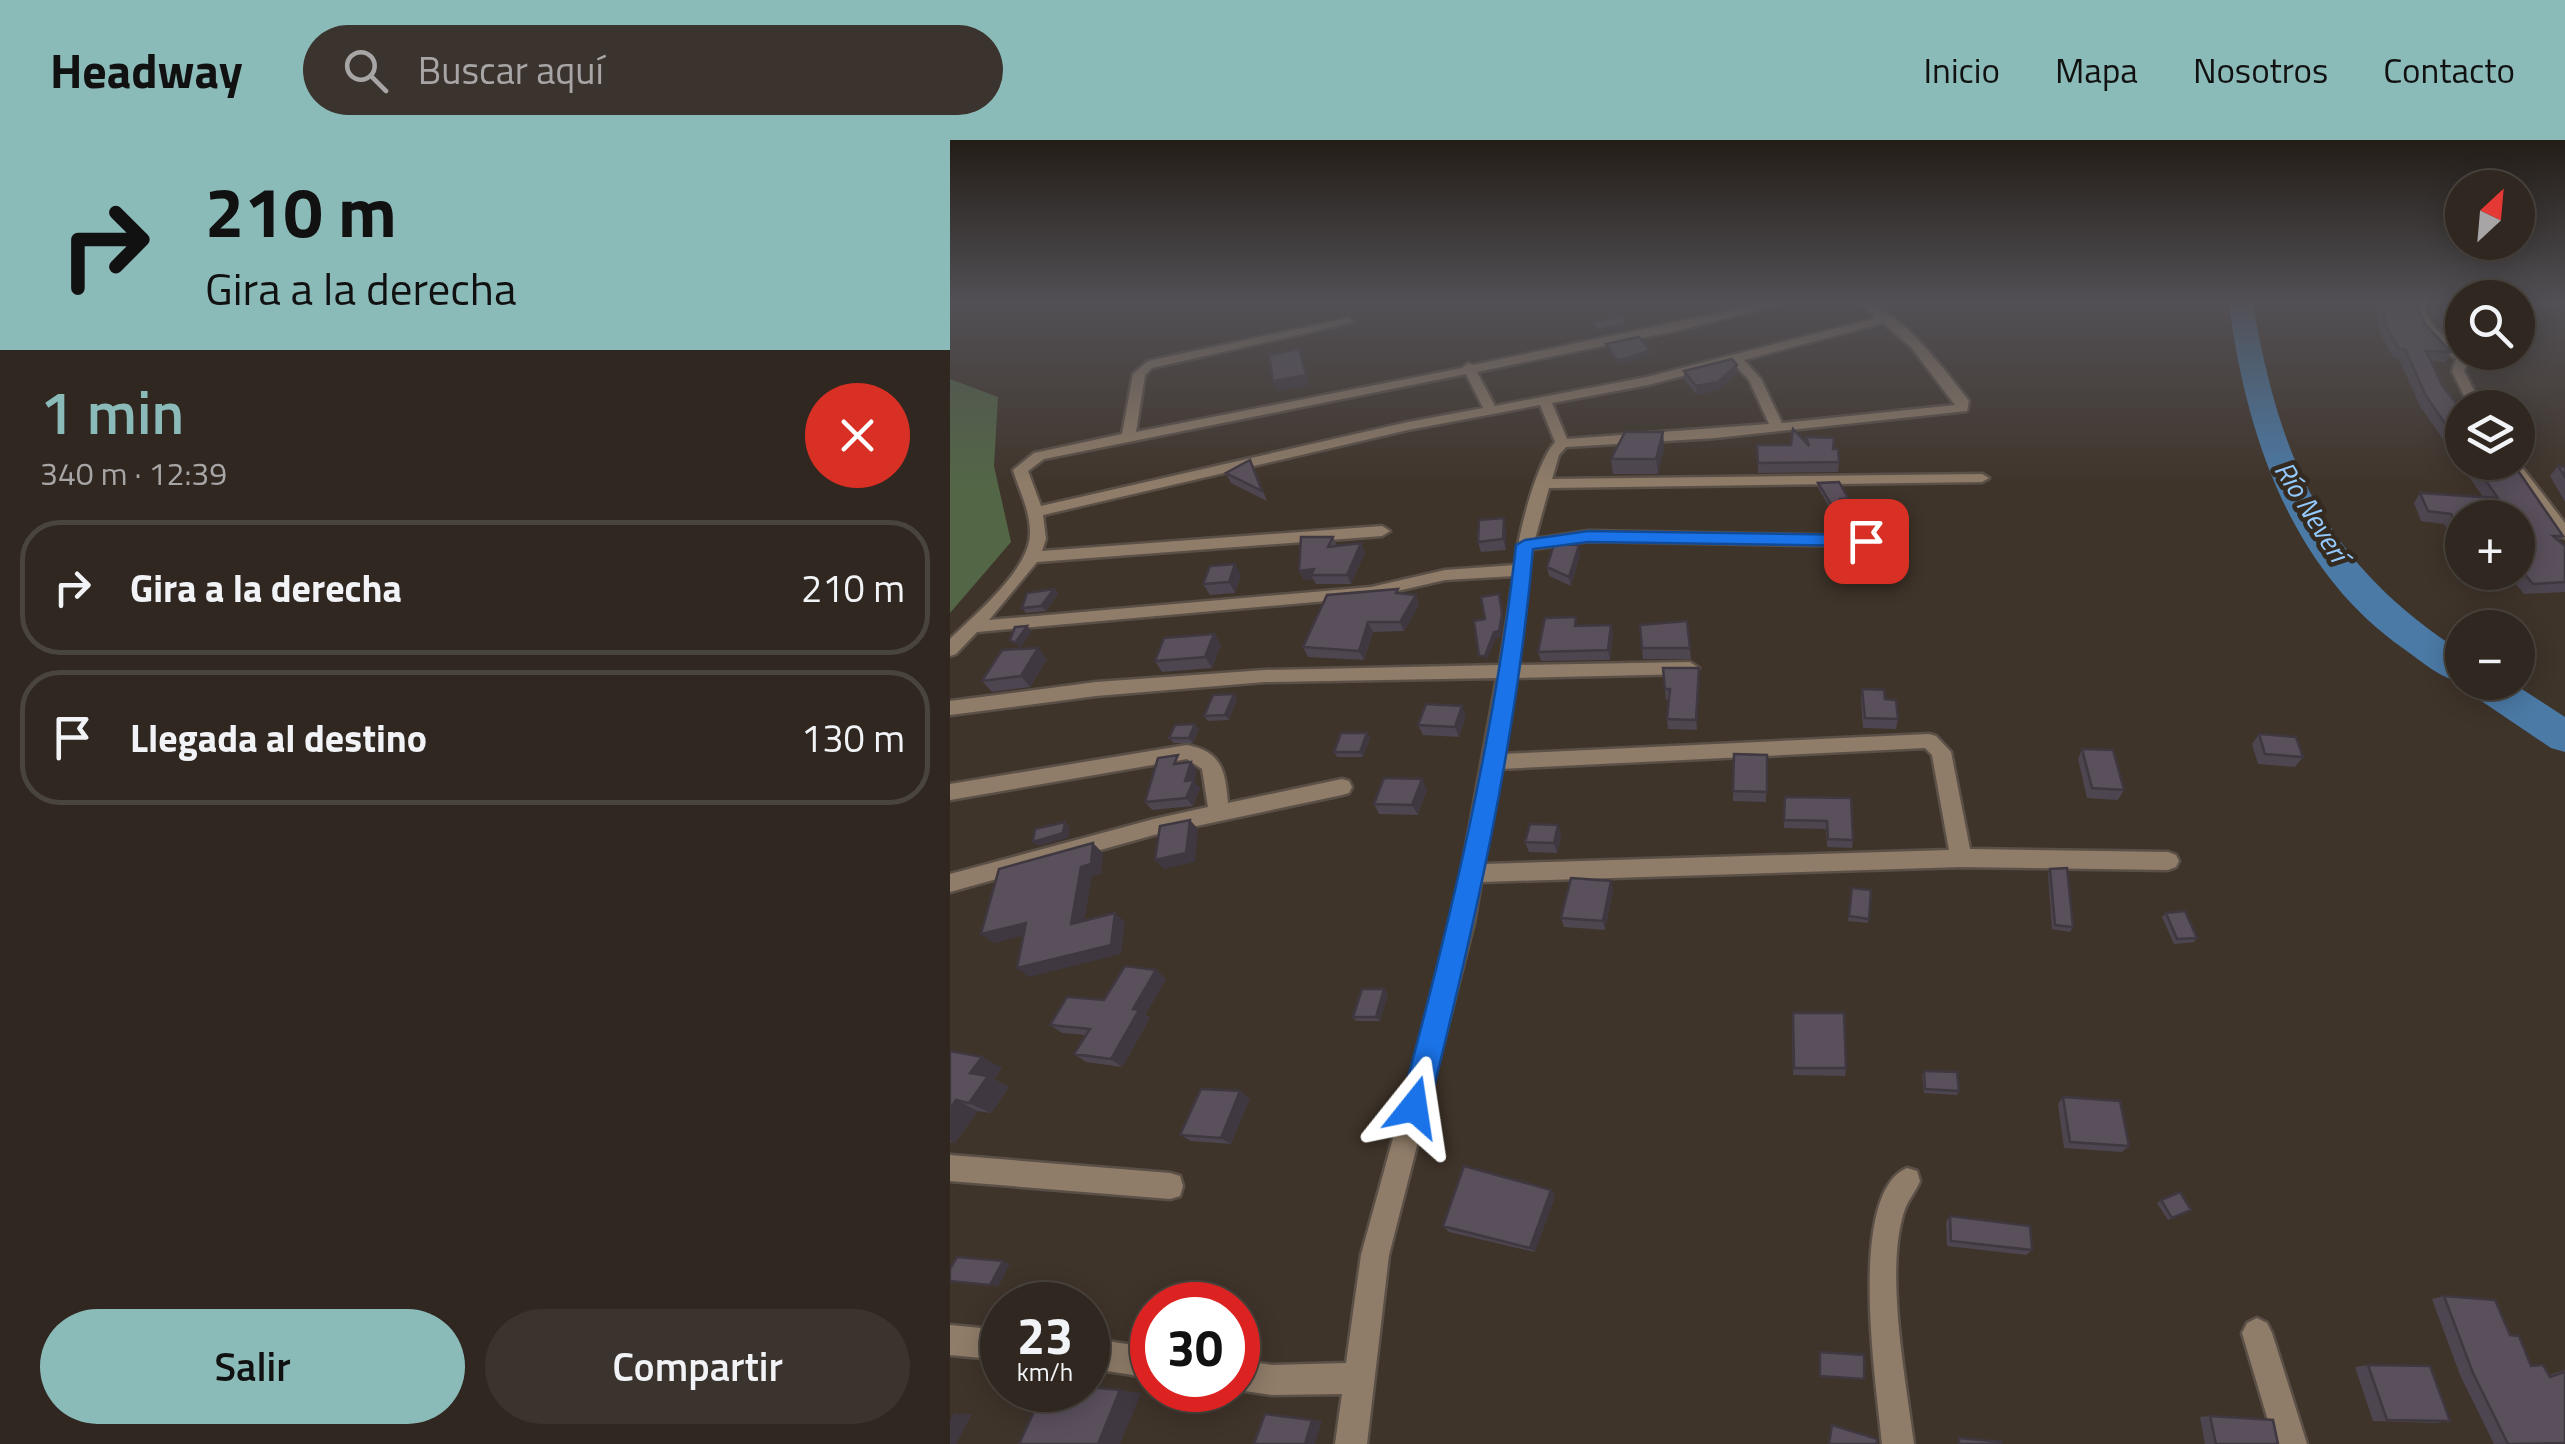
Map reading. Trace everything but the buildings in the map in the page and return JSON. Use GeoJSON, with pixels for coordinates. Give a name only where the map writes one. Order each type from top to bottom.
{"type":"FeatureCollection","features":[{"type":"Feature","properties":{"kind":"street"},"geometry":{"type":"LineString","coordinates":[[1128,436],[1138,374],[1149,365]]}},
{"type":"Feature","properties":{"kind":"street"},"geometry":{"type":"LineString","coordinates":[[950,650],[1031,558],[1038,539],[1036,512],[1020,470],[1026,462],[1128,436],[1480,365]]}},
{"type":"Feature","properties":{"kind":"street"},"geometry":{"type":"LineString","coordinates":[[1036,512],[1710,365]]}},
{"type":"Feature","properties":{"kind":"street"},"geometry":{"type":"LineString","coordinates":[[1742,365],[1755,379],[1778,428]]}},
{"type":"Feature","properties":{"kind":"street"},"geometry":{"type":"LineString","coordinates":[[1351,1444],[1375,1255],[1463,923],[1525,545],[1552,454],[1562,443],[1778,428],[1962,408],[1962,401],[1932,365]]}},
{"type":"Feature","properties":{"kind":"street"},"geometry":{"type":"LineString","coordinates":[[1468,367],[1490,410]]}},
{"type":"Feature","properties":{"kind":"street"},"geometry":{"type":"LineString","coordinates":[[1545,402],[1562,443]]}},
{"type":"Feature","properties":{"kind":"street"},"geometry":{"type":"LineString","coordinates":[[1541,484],[1982,478]]}},
{"type":"Feature","properties":{"kind":"street"},"geometry":{"type":"LineString","coordinates":[[2524,480],[2565,533]]}},
{"type":"Feature","properties":{"kind":"street"},"geometry":{"type":"LineString","coordinates":[[1031,558],[1382,531]]}},
{"type":"Feature","properties":{"kind":"street"},"geometry":{"type":"LineString","coordinates":[[1525,545],[1588,536],[1866,541]]}},
{"type":"Feature","properties":{"kind":"street"},"geometry":{"type":"LineString","coordinates":[[970,627],[1372,592],[1445,575],[1522,570]]}},
{"type":"Feature","properties":{"kind":"street"},"geometry":{"type":"LineString","coordinates":[[950,708],[1096,689],[1265,676],[1690,668]]}},
{"type":"Feature","properties":{"kind":"street"},"geometry":{"type":"LineString","coordinates":[[1490,762],[1928,741],[1941,752],[1961,858]]}},
{"type":"Feature","properties":{"kind":"street"},"geometry":{"type":"LineString","coordinates":[[950,792],[1188,752],[1203,753],[1211,761],[1219,811]]}},
{"type":"Feature","properties":{"kind":"street"},"geometry":{"type":"LineString","coordinates":[[950,883],[1219,811],[1342,786]]}},
{"type":"Feature","properties":{"kind":"street"},"geometry":{"type":"LineString","coordinates":[[1472,873],[1961,858],[2168,860]]}},
{"type":"Feature","properties":{"kind":"street"},"geometry":{"type":"LineString","coordinates":[[950,1168],[1170,1186]]}},
{"type":"Feature","properties":{"kind":"street"},"geometry":{"type":"LineString","coordinates":[[1898,1444],[1883,1258],[1889,1205],[1907,1181]]}},
{"type":"Feature","properties":{"kind":"street"},"geometry":{"type":"LineString","coordinates":[[2257,1332],[2290,1444]]}},
{"type":"Feature","properties":{"kind":"street"},"geometry":{"type":"LineString","coordinates":[[950,1340],[980,1343]]}},
{"type":"Feature","properties":{"kind":"street"},"geometry":{"type":"LineString","coordinates":[[1260,1378],[1360,1378]]}},
{"type":"Feature","properties":{"kind":"green space"},"geometry":{"type":"Polygon","coordinates":[[[950,379],[998,397],[994,466],[1011,542],[950,613],[950,379]]]}},
{"type":"Feature","properties":{"kind":"waterway","name":"Río Neverí"},"geometry":{"type":"LineString","coordinates":[[2251,365],[2282,467],[2321,541],[2375,607],[2445,659]]}},
{"type":"Feature","properties":{"kind":"waterway","name":"Río Neverí"},"geometry":{"type":"LineString","coordinates":[[2509,700],[2565,737]]}},
{"type":"Feature","properties":{"kind":"route"},"geometry":{"type":"LineString","coordinates":[[1414,1107],[1463,923],[1518,611],[1525,545],[1588,536],[1866,541]]}}]}
